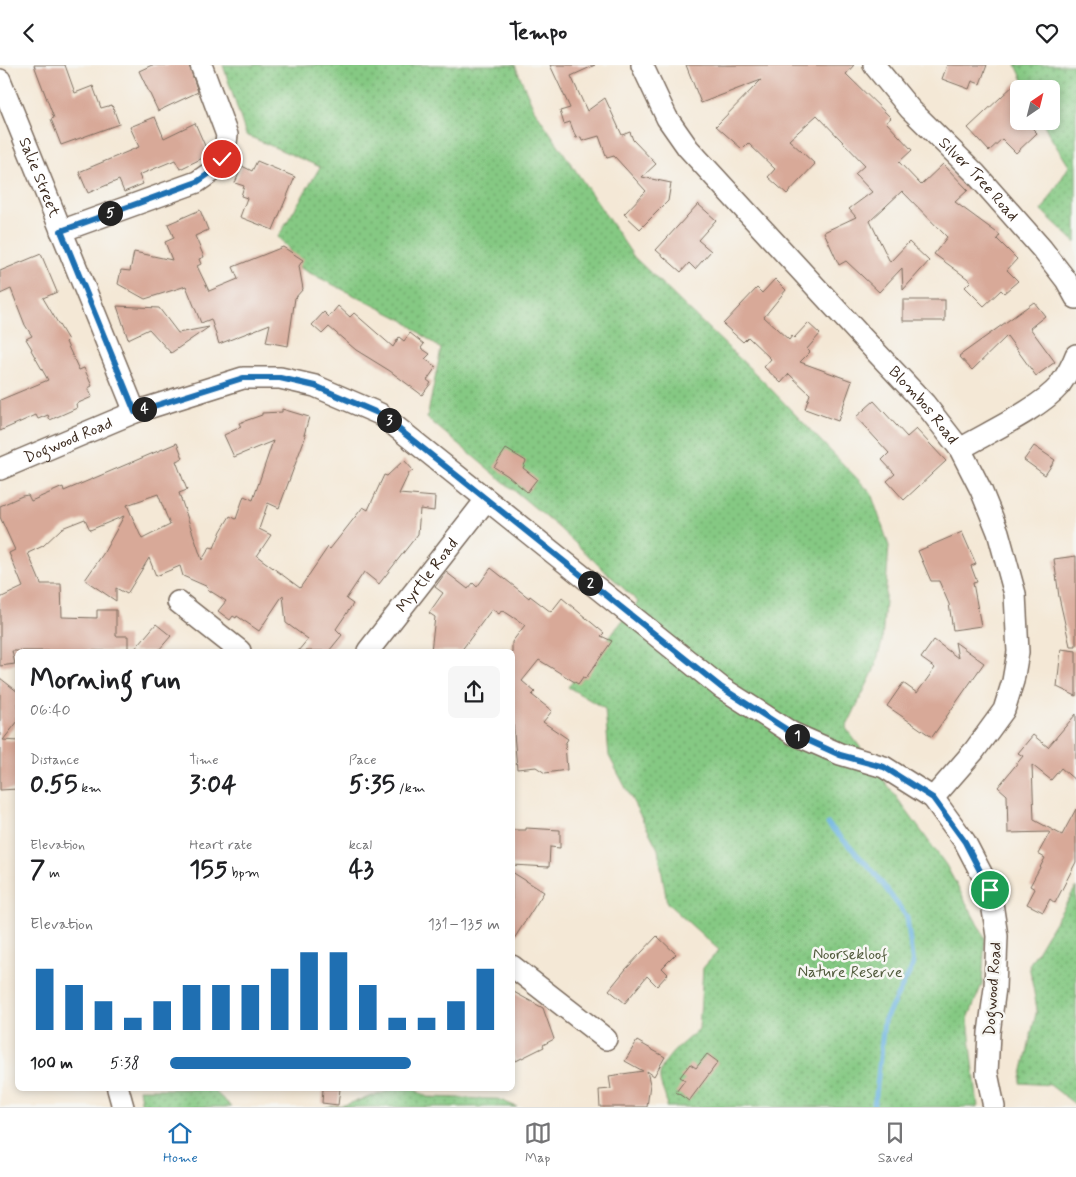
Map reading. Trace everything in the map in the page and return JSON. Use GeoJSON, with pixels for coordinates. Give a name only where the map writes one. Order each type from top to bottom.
{"type":"FeatureCollection","features":[{"type":"Feature","properties":{"kind":"street"},"geometry":{"type":"LineString","coordinates":[[61,231],[197,182],[217,168],[225,151],[227,135],[201,65]]}},
{"type":"Feature","properties":{"kind":"street","name":"Blombos Road"},"geometry":{"type":"LineString","coordinates":[[642,65],[667,118],[688,148],[925,404],[960,449],[981,490],[998,532],[1015,594],[1018,652],[1013,681],[1004,709],[974,751],[933,798]]}},
{"type":"Feature","properties":{"kind":"street","name":"Silver Tree Road"},"geometry":{"type":"LineString","coordinates":[[874,65],[910,109],[975,173],[1042,249],[1066,280],[1076,298]]}},
{"type":"Feature","properties":{"kind":"street","name":"Salie Street"},"geometry":{"type":"LineString","coordinates":[[0,80],[135,412]]}},
{"type":"Feature","properties":{"kind":"street"},"geometry":{"type":"LineString","coordinates":[[960,449],[1034,406],[1058,387],[1070,369],[1076,355]]}},
{"type":"Feature","properties":{"kind":"street","name":"Dogwood Road"},"geometry":{"type":"LineString","coordinates":[[0,469],[135,412],[243,378],[280,378],[315,386],[380,414],[722,688],[792,733],[840,755],[884,767],[933,798],[965,842],[990,890],[997,937],[995,987],[989,1033],[987,1073],[994,1107]]}},
{"type":"Feature","properties":{"kind":"street","name":"Myrtle Road"},"geometry":{"type":"LineString","coordinates":[[370,649],[486,499]]}},
{"type":"Feature","properties":{"kind":"street"},"geometry":{"type":"LineString","coordinates":[[178,602],[237,649]]}},
{"type":"Feature","properties":{"kind":"street"},"geometry":{"type":"LineString","coordinates":[[515,968],[606,1039]]}},
{"type":"Feature","properties":{"kind":"street"},"geometry":{"type":"LineString","coordinates":[[118,1091],[122,1107]]}},
{"type":"Feature","properties":{"kind":"green space","name":"Noorsekloof Nature Reserve"},"geometry":{"type":"Polygon","coordinates":[[[223,65],[515,65],[534,109],[634,257],[763,381],[871,493],[889,546],[882,642],[874,670],[846,728],[946,865],[985,938],[982,984],[968,1019],[978,1107],[666,1107],[660,1073],[674,1052],[699,1029],[703,968],[719,950],[667,903],[658,849],[609,756],[605,709],[568,687],[638,602],[558,527],[427,418],[441,349],[403,320],[300,268],[288,248],[278,237],[320,167],[246,135],[223,65]]]}},
{"type":"Feature","properties":{"kind":"green space"},"geometry":{"type":"Polygon","coordinates":[[[1016,65],[1076,65],[1076,243],[1042,211],[1069,166],[1047,130],[1060,130],[1060,80],[1023,80],[1016,65]]]}},
{"type":"Feature","properties":{"kind":"green space"},"geometry":{"type":"Polygon","coordinates":[[[1076,887],[1076,1105],[1050,1085],[1020,1083],[1037,1009],[1029,965],[1076,887]]]}},
{"type":"Feature","properties":{"kind":"green space"},"geometry":{"type":"Polygon","coordinates":[[[139,1091],[214,1091],[232,1107],[142,1107],[139,1091]]]}},
{"type":"Feature","properties":{"kind":"green space"},"geometry":{"type":"Polygon","coordinates":[[[389,1091],[417,1091],[427,1097],[498,1099],[517,1107],[326,1107],[344,1105],[389,1091]]]}},
{"type":"Feature","properties":{"kind":"building"},"geometry":{"type":"Polygon","coordinates":[[[34,65],[65,65],[75,93],[93,86],[101,108],[112,105],[119,124],[61,145],[51,119],[54,118],[34,65]]]}},
{"type":"Feature","properties":{"kind":"building"},"geometry":{"type":"Polygon","coordinates":[[[152,65],[189,65],[198,92],[158,111],[139,71],[152,65]]]}},
{"type":"Feature","properties":{"kind":"building"},"geometry":{"type":"Polygon","coordinates":[[[550,65],[595,65],[571,76],[587,111],[605,98],[622,135],[630,132],[633,140],[656,164],[642,177],[671,183],[668,201],[640,229],[624,214],[646,191],[614,156],[607,158],[599,136],[582,141],[581,137],[576,138],[570,122],[564,124],[560,111],[570,108],[550,65]]]}},
{"type":"Feature","properties":{"kind":"building"},"geometry":{"type":"Polygon","coordinates":[[[686,65],[854,65],[846,74],[891,118],[886,122],[912,150],[899,162],[921,185],[943,164],[968,190],[955,202],[1000,235],[997,239],[1017,259],[1007,270],[1018,281],[1004,293],[1001,290],[984,306],[965,287],[971,281],[934,254],[947,237],[902,191],[870,221],[890,262],[909,242],[929,261],[903,290],[902,268],[879,292],[846,261],[839,265],[824,232],[856,217],[849,209],[872,192],[855,174],[865,165],[817,115],[789,140],[815,164],[787,194],[768,177],[775,169],[748,143],[742,149],[716,126],[761,80],[701,103],[686,65]]]}},
{"type":"Feature","properties":{"kind":"building"},"geometry":{"type":"Polygon","coordinates":[[[947,65],[987,65],[980,84],[972,81],[969,89],[942,79],[947,65]]]}},
{"type":"Feature","properties":{"kind":"building"},"geometry":{"type":"Polygon","coordinates":[[[1010,89],[1010,130],[1034,130],[1037,133],[1016,153],[1002,139],[989,151],[968,128],[1010,89]]]}},
{"type":"Feature","properties":{"kind":"building"},"geometry":{"type":"Polygon","coordinates":[[[155,117],[164,138],[195,123],[209,155],[180,169],[175,160],[139,175],[143,184],[124,192],[119,180],[88,193],[79,172],[139,147],[130,127],[155,117]]]}},
{"type":"Feature","properties":{"kind":"building"},"geometry":{"type":"Polygon","coordinates":[[[257,161],[295,177],[273,230],[240,217],[247,198],[241,196],[244,186],[235,183],[242,166],[252,171],[257,161]]]}},
{"type":"Feature","properties":{"kind":"building"},"geometry":{"type":"Polygon","coordinates":[[[698,204],[716,220],[698,240],[711,251],[695,269],[689,263],[681,272],[656,250],[698,204]]]}},
{"type":"Feature","properties":{"kind":"building"},"geometry":{"type":"Polygon","coordinates":[[[200,210],[208,230],[195,236],[204,257],[199,259],[201,264],[197,266],[209,291],[238,279],[233,267],[283,247],[303,260],[299,266],[303,289],[295,298],[288,346],[266,342],[270,324],[219,344],[211,319],[201,323],[186,286],[145,299],[118,284],[121,270],[130,271],[134,252],[172,260],[165,242],[174,238],[168,224],[200,210]]]}},
{"type":"Feature","properties":{"kind":"building"},"geometry":{"type":"Polygon","coordinates":[[[41,254],[57,292],[43,298],[68,340],[66,342],[79,370],[84,368],[92,386],[88,388],[92,397],[76,404],[77,408],[50,420],[48,415],[38,419],[36,415],[0,431],[0,400],[48,380],[26,339],[32,336],[25,325],[11,289],[0,294],[0,271],[41,254]]]}},
{"type":"Feature","properties":{"kind":"building"},"geometry":{"type":"Polygon","coordinates":[[[775,279],[786,290],[764,317],[789,340],[792,336],[794,338],[808,323],[820,334],[807,349],[810,352],[800,362],[852,381],[838,421],[805,409],[810,394],[789,374],[781,383],[764,367],[771,359],[748,337],[743,342],[723,324],[757,288],[762,293],[775,279]]]}},
{"type":"Feature","properties":{"kind":"building"},"geometry":{"type":"Polygon","coordinates":[[[903,300],[945,300],[945,321],[903,321],[903,300]]]}},
{"type":"Feature","properties":{"kind":"building"},"geometry":{"type":"Polygon","coordinates":[[[1034,302],[1045,316],[1030,328],[1055,362],[1036,376],[1007,336],[972,370],[959,356],[1034,302]]]}},
{"type":"Feature","properties":{"kind":"building"},"geometry":{"type":"Polygon","coordinates":[[[117,306],[159,308],[178,333],[209,327],[171,353],[149,329],[128,339],[117,306]]]}},
{"type":"Feature","properties":{"kind":"building"},"geometry":{"type":"Polygon","coordinates":[[[338,306],[350,317],[354,313],[393,347],[399,337],[404,341],[410,333],[424,344],[421,348],[430,354],[425,359],[436,367],[427,380],[431,383],[422,395],[390,371],[356,350],[329,327],[322,334],[312,325],[324,312],[329,317],[338,306]]]}},
{"type":"Feature","properties":{"kind":"building"},"geometry":{"type":"Polygon","coordinates":[[[874,401],[907,437],[916,429],[946,461],[904,500],[887,481],[895,474],[882,460],[889,453],[856,417],[874,401]]]}},
{"type":"Feature","properties":{"kind":"building"},"geometry":{"type":"Polygon","coordinates":[[[282,409],[309,417],[304,435],[306,435],[279,508],[268,503],[259,529],[271,535],[257,556],[300,588],[328,547],[330,549],[363,507],[368,510],[384,475],[387,476],[404,460],[413,470],[409,473],[399,494],[435,497],[434,511],[420,509],[418,534],[379,584],[364,572],[346,599],[353,604],[336,629],[342,635],[331,649],[300,649],[308,639],[286,623],[283,595],[259,631],[237,616],[236,618],[233,616],[230,620],[218,611],[226,601],[207,589],[208,587],[183,576],[180,566],[156,576],[149,558],[127,594],[116,588],[116,601],[85,580],[103,554],[124,516],[90,530],[85,519],[62,528],[43,546],[28,553],[41,584],[61,584],[62,617],[97,618],[97,610],[116,610],[116,636],[128,636],[128,649],[15,649],[15,651],[12,651],[15,664],[0,666],[0,598],[23,587],[9,553],[15,550],[0,517],[0,506],[22,496],[28,495],[31,501],[63,487],[64,491],[177,443],[183,458],[176,461],[187,490],[179,493],[202,560],[210,547],[214,548],[230,516],[236,519],[244,496],[253,500],[273,441],[234,457],[224,435],[241,427],[239,423],[262,415],[262,413],[282,412],[282,409]],[[158,494],[127,505],[142,539],[170,525],[158,494]]]}},
{"type":"Feature","properties":{"kind":"building"},"geometry":{"type":"Polygon","coordinates":[[[1034,446],[1055,460],[1045,475],[1024,460],[1034,446]]]}},
{"type":"Feature","properties":{"kind":"building"},"geometry":{"type":"Polygon","coordinates":[[[506,449],[526,461],[523,468],[537,479],[527,492],[494,467],[506,449]]]}},
{"type":"Feature","properties":{"kind":"building"},"geometry":{"type":"Polygon","coordinates":[[[962,532],[976,564],[971,566],[977,582],[973,583],[981,626],[953,630],[949,604],[939,581],[931,581],[918,551],[962,532]]]}},
{"type":"Feature","properties":{"kind":"building"},"geometry":{"type":"Polygon","coordinates":[[[1076,556],[1076,646],[1070,646],[1059,597],[1054,559],[1076,556]]]}},
{"type":"Feature","properties":{"kind":"building"},"geometry":{"type":"Polygon","coordinates":[[[491,568],[529,598],[530,596],[551,612],[562,598],[604,633],[601,636],[612,641],[586,678],[583,677],[578,684],[539,660],[522,681],[535,692],[532,695],[552,711],[543,722],[568,739],[565,744],[567,770],[545,773],[536,767],[517,769],[515,745],[515,649],[512,649],[512,642],[525,625],[502,610],[499,614],[492,609],[462,649],[431,649],[435,617],[429,613],[443,593],[435,587],[446,572],[468,589],[473,583],[477,587],[491,568]]]}},
{"type":"Feature","properties":{"kind":"building"},"geometry":{"type":"Polygon","coordinates":[[[156,624],[171,636],[160,649],[135,649],[156,624]]]}},
{"type":"Feature","properties":{"kind":"building"},"geometry":{"type":"Polygon","coordinates":[[[934,640],[958,658],[955,642],[984,663],[932,737],[887,706],[903,683],[917,693],[935,668],[921,658],[934,640]]]}},
{"type":"Feature","properties":{"kind":"building"},"geometry":{"type":"Polygon","coordinates":[[[1061,649],[1076,651],[1076,696],[1057,687],[1061,649]]]}},
{"type":"Feature","properties":{"kind":"building"},"geometry":{"type":"Polygon","coordinates":[[[0,678],[15,690],[15,725],[3,740],[15,741],[15,789],[0,790],[0,678]]]}},
{"type":"Feature","properties":{"kind":"building"},"geometry":{"type":"Polygon","coordinates":[[[1076,714],[1076,781],[1061,768],[1051,780],[1032,765],[1034,820],[1062,835],[1076,809],[1076,862],[1055,903],[1050,899],[1043,912],[1027,904],[1035,889],[1030,886],[1045,858],[1038,854],[1050,832],[1008,833],[1007,795],[998,787],[1023,756],[1018,753],[1033,735],[1048,747],[1076,714]]]}},
{"type":"Feature","properties":{"kind":"building"},"geometry":{"type":"Polygon","coordinates":[[[526,828],[560,830],[560,848],[550,847],[549,867],[515,865],[515,830],[526,830],[526,828]]]}},
{"type":"Feature","properties":{"kind":"building"},"geometry":{"type":"Polygon","coordinates":[[[515,874],[544,892],[515,937],[515,874]]]}},
{"type":"Feature","properties":{"kind":"building"},"geometry":{"type":"Polygon","coordinates":[[[657,936],[676,954],[662,968],[668,974],[657,986],[647,976],[625,1003],[609,990],[657,936]]]}},
{"type":"Feature","properties":{"kind":"building"},"geometry":{"type":"Polygon","coordinates":[[[515,993],[543,1008],[554,1039],[543,1045],[544,1047],[516,1061],[515,993]]]}},
{"type":"Feature","properties":{"kind":"building"},"geometry":{"type":"Polygon","coordinates":[[[637,1041],[665,1057],[654,1076],[647,1071],[650,1084],[647,1107],[600,1107],[599,1090],[611,1089],[609,1076],[643,1071],[625,1061],[637,1041]]]}},
{"type":"Feature","properties":{"kind":"building"},"geometry":{"type":"Polygon","coordinates":[[[707,1054],[718,1062],[689,1101],[676,1092],[685,1080],[680,1077],[690,1064],[696,1068],[707,1054]]]}},
{"type":"Feature","properties":{"kind":"building"},"geometry":{"type":"Polygon","coordinates":[[[323,1091],[340,1091],[338,1105],[322,1103],[323,1091]]]}},
{"type":"Feature","properties":{"kind":"waterway"},"geometry":{"type":"LineString","coordinates":[[828,824],[872,870],[907,917],[913,966],[884,1021],[873,1107]]}},
{"type":"Feature","properties":{"kind":"route"},"geometry":{"type":"LineString","coordinates":[[222,159],[217,168],[197,182],[61,231],[135,412],[243,378],[280,378],[315,386],[380,414],[722,688],[792,733],[840,755],[884,767],[933,798],[965,842],[990,890]]}}]}
